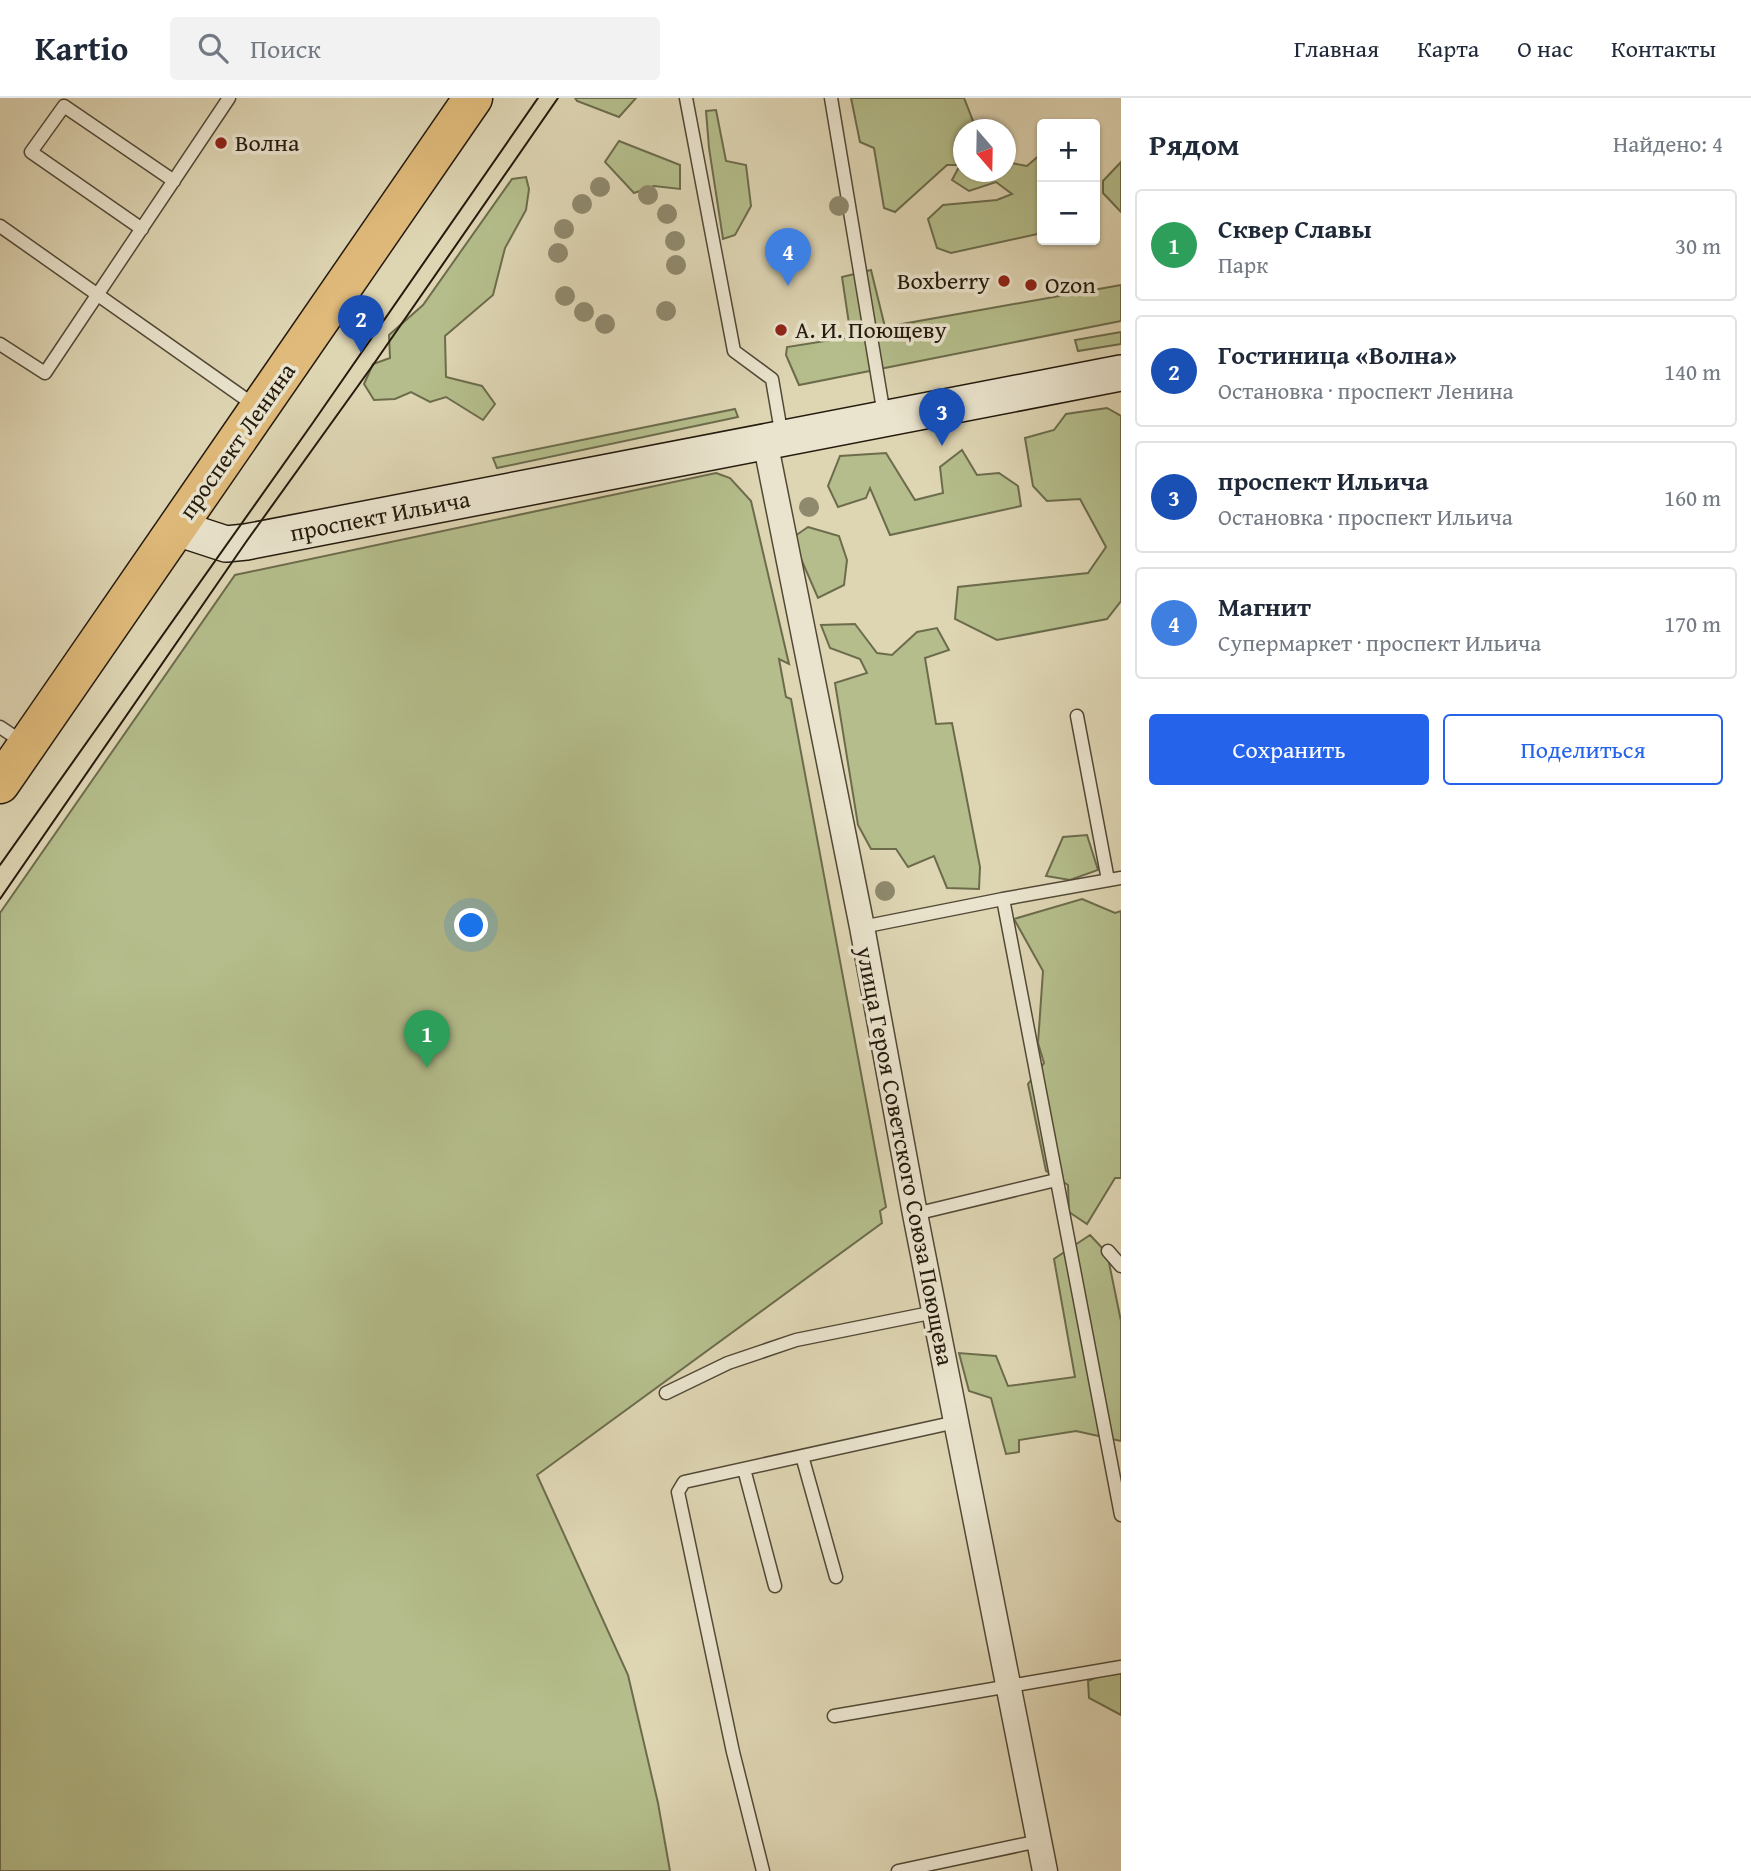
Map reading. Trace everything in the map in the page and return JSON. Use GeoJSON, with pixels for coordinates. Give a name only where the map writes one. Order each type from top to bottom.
{"type":"FeatureCollection","features":[{"type":"Feature","properties":{"kind":"main road","name":"проспект Ленина"},"geometry":{"type":"LineString","coordinates":[[0,784],[13,736],[177,528],[473,98]]}},
{"type":"Feature","properties":{"kind":"main road","name":"проспект Ильича"},"geometry":{"type":"LineString","coordinates":[[177,528],[226,544],[246,542],[1121,373]]}},
{"type":"Feature","properties":{"kind":"street","name":"улица Героя Советского Союза Поющева"},"geometry":{"type":"LineString","coordinates":[[773,440],[915,1214],[1045,1871]]}},
{"type":"Feature","properties":{"kind":"lane"},"geometry":{"type":"LineString","coordinates":[[0,344],[45,373],[229,98]]}},
{"type":"Feature","properties":{"kind":"lane"},"geometry":{"type":"LineString","coordinates":[[686,98],[734,351],[772,379],[773,440]]}},
{"type":"Feature","properties":{"kind":"lane"},"geometry":{"type":"LineString","coordinates":[[831,98],[884,418]]}},
{"type":"Feature","properties":{"kind":"lane"},"geometry":{"type":"LineString","coordinates":[[142,229],[31,152],[64,106],[174,181]]}},
{"type":"Feature","properties":{"kind":"lane"},"geometry":{"type":"LineString","coordinates":[[0,226],[259,408]]}},
{"type":"Feature","properties":{"kind":"lane"},"geometry":{"type":"LineString","coordinates":[[862,927],[1115,879],[1077,716]]}},
{"type":"Feature","properties":{"kind":"lane"},"geometry":{"type":"LineString","coordinates":[[1003,899],[1121,1516]]}},
{"type":"Feature","properties":{"kind":"lane"},"geometry":{"type":"LineString","coordinates":[[915,1214],[1056,1180]]}},
{"type":"Feature","properties":{"kind":"lane"},"geometry":{"type":"LineString","coordinates":[[1108,1251],[1121,1266]]}},
{"type":"Feature","properties":{"kind":"lane"},"geometry":{"type":"LineString","coordinates":[[666,1392],[729,1363],[796,1340],[935,1312]]}},
{"type":"Feature","properties":{"kind":"lane"},"geometry":{"type":"LineString","coordinates":[[763,1871],[733,1752],[678,1492],[684,1482],[956,1422]]}},
{"type":"Feature","properties":{"kind":"lane"},"geometry":{"type":"LineString","coordinates":[[802,1456],[836,1577]]}},
{"type":"Feature","properties":{"kind":"lane"},"geometry":{"type":"LineString","coordinates":[[744,1469],[775,1586]]}},
{"type":"Feature","properties":{"kind":"lane"},"geometry":{"type":"LineString","coordinates":[[834,1716],[1121,1667]]}},
{"type":"Feature","properties":{"kind":"lane"},"geometry":{"type":"LineString","coordinates":[[898,1871],[1039,1841]]}},
{"type":"Feature","properties":{"kind":"green space"},"geometry":{"type":"Polygon","coordinates":[[[575,98],[636,98],[619,117],[575,98]]]}},
{"type":"Feature","properties":{"kind":"green space"},"geometry":{"type":"Polygon","coordinates":[[[851,98],[964,98],[972,119],[953,119],[953,165],[947,165],[895,212],[884,208],[874,148],[860,142],[851,98]]]}},
{"type":"Feature","properties":{"kind":"green space"},"geometry":{"type":"Polygon","coordinates":[[[716,110],[726,161],[746,165],[751,206],[735,235],[723,239],[706,111],[716,110]]]}},
{"type":"Feature","properties":{"kind":"green space"},"geometry":{"type":"Polygon","coordinates":[[[619,141],[680,165],[680,189],[654,186],[634,193],[605,162],[619,141]]]}},
{"type":"Feature","properties":{"kind":"green space"},"geometry":{"type":"Polygon","coordinates":[[[1037,157],[1037,234],[951,253],[937,248],[928,219],[943,205],[997,200],[1012,194],[996,182],[1016,182],[1016,164],[1027,166],[1037,157]]]}},
{"type":"Feature","properties":{"kind":"green space"},"geometry":{"type":"Polygon","coordinates":[[[1121,162],[1121,212],[1103,193],[1103,181],[1121,162]]]}},
{"type":"Feature","properties":{"kind":"green space"},"geometry":{"type":"Polygon","coordinates":[[[526,177],[529,189],[526,210],[505,248],[493,295],[445,336],[446,377],[482,386],[495,404],[483,420],[446,397],[430,402],[411,392],[395,399],[374,400],[364,384],[373,364],[390,358],[389,335],[423,305],[512,179],[526,177]]]}},
{"type":"Feature","properties":{"kind":"green space"},"geometry":{"type":"Polygon","coordinates":[[[955,182],[996,182],[969,191],[955,182]]]}},
{"type":"Feature","properties":{"kind":"green space"},"geometry":{"type":"Polygon","coordinates":[[[871,270],[885,327],[1121,285],[1121,321],[799,385],[786,355],[787,347],[851,337],[842,277],[871,270]]]}},
{"type":"Feature","properties":{"kind":"green space"},"geometry":{"type":"Polygon","coordinates":[[[1121,332],[1121,344],[1078,351],[1075,340],[1121,332]]]}},
{"type":"Feature","properties":{"kind":"green space"},"geometry":{"type":"Polygon","coordinates":[[[1107,408],[1121,416],[1121,601],[1107,619],[997,640],[955,619],[958,587],[1088,573],[1106,547],[1080,499],[1047,501],[1033,486],[1025,438],[1054,430],[1066,414],[1107,408]]]}},
{"type":"Feature","properties":{"kind":"green space"},"geometry":{"type":"Polygon","coordinates":[[[735,409],[738,417],[497,468],[493,458],[735,409]]]}},
{"type":"Feature","properties":{"kind":"green space"},"geometry":{"type":"Polygon","coordinates":[[[962,450],[977,475],[999,473],[1018,486],[1021,506],[890,535],[870,488],[866,498],[838,507],[828,486],[840,456],[886,453],[915,500],[943,493],[940,467],[962,450]]]}},
{"type":"Feature","properties":{"kind":"green space"},"geometry":{"type":"Polygon","coordinates":[[[716,473],[730,478],[751,501],[789,664],[779,659],[786,697],[791,699],[886,1207],[880,1211],[882,1223],[537,1475],[628,1675],[658,1803],[670,1871],[0,1871],[0,913],[235,575],[716,473]]]}},
{"type":"Feature","properties":{"kind":"green space"},"geometry":{"type":"Polygon","coordinates":[[[808,527],[839,536],[847,560],[844,585],[818,598],[792,538],[808,527]]]}},
{"type":"Feature","properties":{"kind":"green space"},"geometry":{"type":"Polygon","coordinates":[[[855,624],[877,653],[892,655],[917,632],[937,628],[949,650],[925,658],[936,724],[952,723],[980,867],[979,889],[947,888],[934,856],[908,867],[896,849],[871,849],[858,825],[835,683],[867,673],[860,659],[830,648],[821,625],[855,624]]]}},
{"type":"Feature","properties":{"kind":"green space"},"geometry":{"type":"Polygon","coordinates":[[[1087,835],[1098,870],[1070,880],[1046,876],[1063,837],[1087,835]]]}},
{"type":"Feature","properties":{"kind":"green space"},"geometry":{"type":"Polygon","coordinates":[[[1082,899],[1115,913],[1121,911],[1121,1178],[1115,1178],[1087,1224],[1069,1212],[1068,1185],[1046,1171],[1028,1084],[1044,1063],[1038,1043],[1043,971],[1014,919],[1082,899]]]}},
{"type":"Feature","properties":{"kind":"green space"},"geometry":{"type":"Polygon","coordinates":[[[1090,1235],[1107,1253],[1121,1321],[1121,1441],[1076,1431],[1019,1440],[1019,1452],[1006,1454],[991,1398],[969,1391],[959,1353],[996,1356],[1008,1386],[1075,1377],[1054,1259],[1090,1235]]]}},
{"type":"Feature","properties":{"kind":"green space"},"geometry":{"type":"Polygon","coordinates":[[[1121,1666],[1121,1715],[1089,1698],[1088,1681],[1121,1666]]]}},
{"type":"Feature","properties":{"kind":"tram line"},"geometry":{"type":"LineString","coordinates":[[0,865],[312,424],[538,98]]}},
{"type":"Feature","properties":{"kind":"tram line"},"geometry":{"type":"LineString","coordinates":[[0,899],[246,542],[373,365],[558,98]]}},
{"type":"Feature","properties":{"kind":"place","name":"Волна"},"geometry":{"type":"Point","coordinates":[221,143]}},
{"type":"Feature","properties":{"kind":"place","name":"Boxberry"},"geometry":{"type":"Point","coordinates":[1004,281]}},
{"type":"Feature","properties":{"kind":"place","name":"Ozon"},"geometry":{"type":"Point","coordinates":[1031,285]}},
{"type":"Feature","properties":{"kind":"place","name":"Магнит"},"geometry":{"type":"Point","coordinates":[788,286]}},
{"type":"Feature","properties":{"kind":"place","name":"А. И. Поющеву"},"geometry":{"type":"Point","coordinates":[781,330]}},
{"type":"Feature","properties":{"kind":"place","name":"Гостиница «Волна»"},"geometry":{"type":"Point","coordinates":[361,353]}},
{"type":"Feature","properties":{"kind":"place","name":"проспект Ильича"},"geometry":{"type":"Point","coordinates":[942,446]}},
{"type":"Feature","properties":{"kind":"place","name":"Сквер Славы"},"geometry":{"type":"Point","coordinates":[427,1068]}}]}
